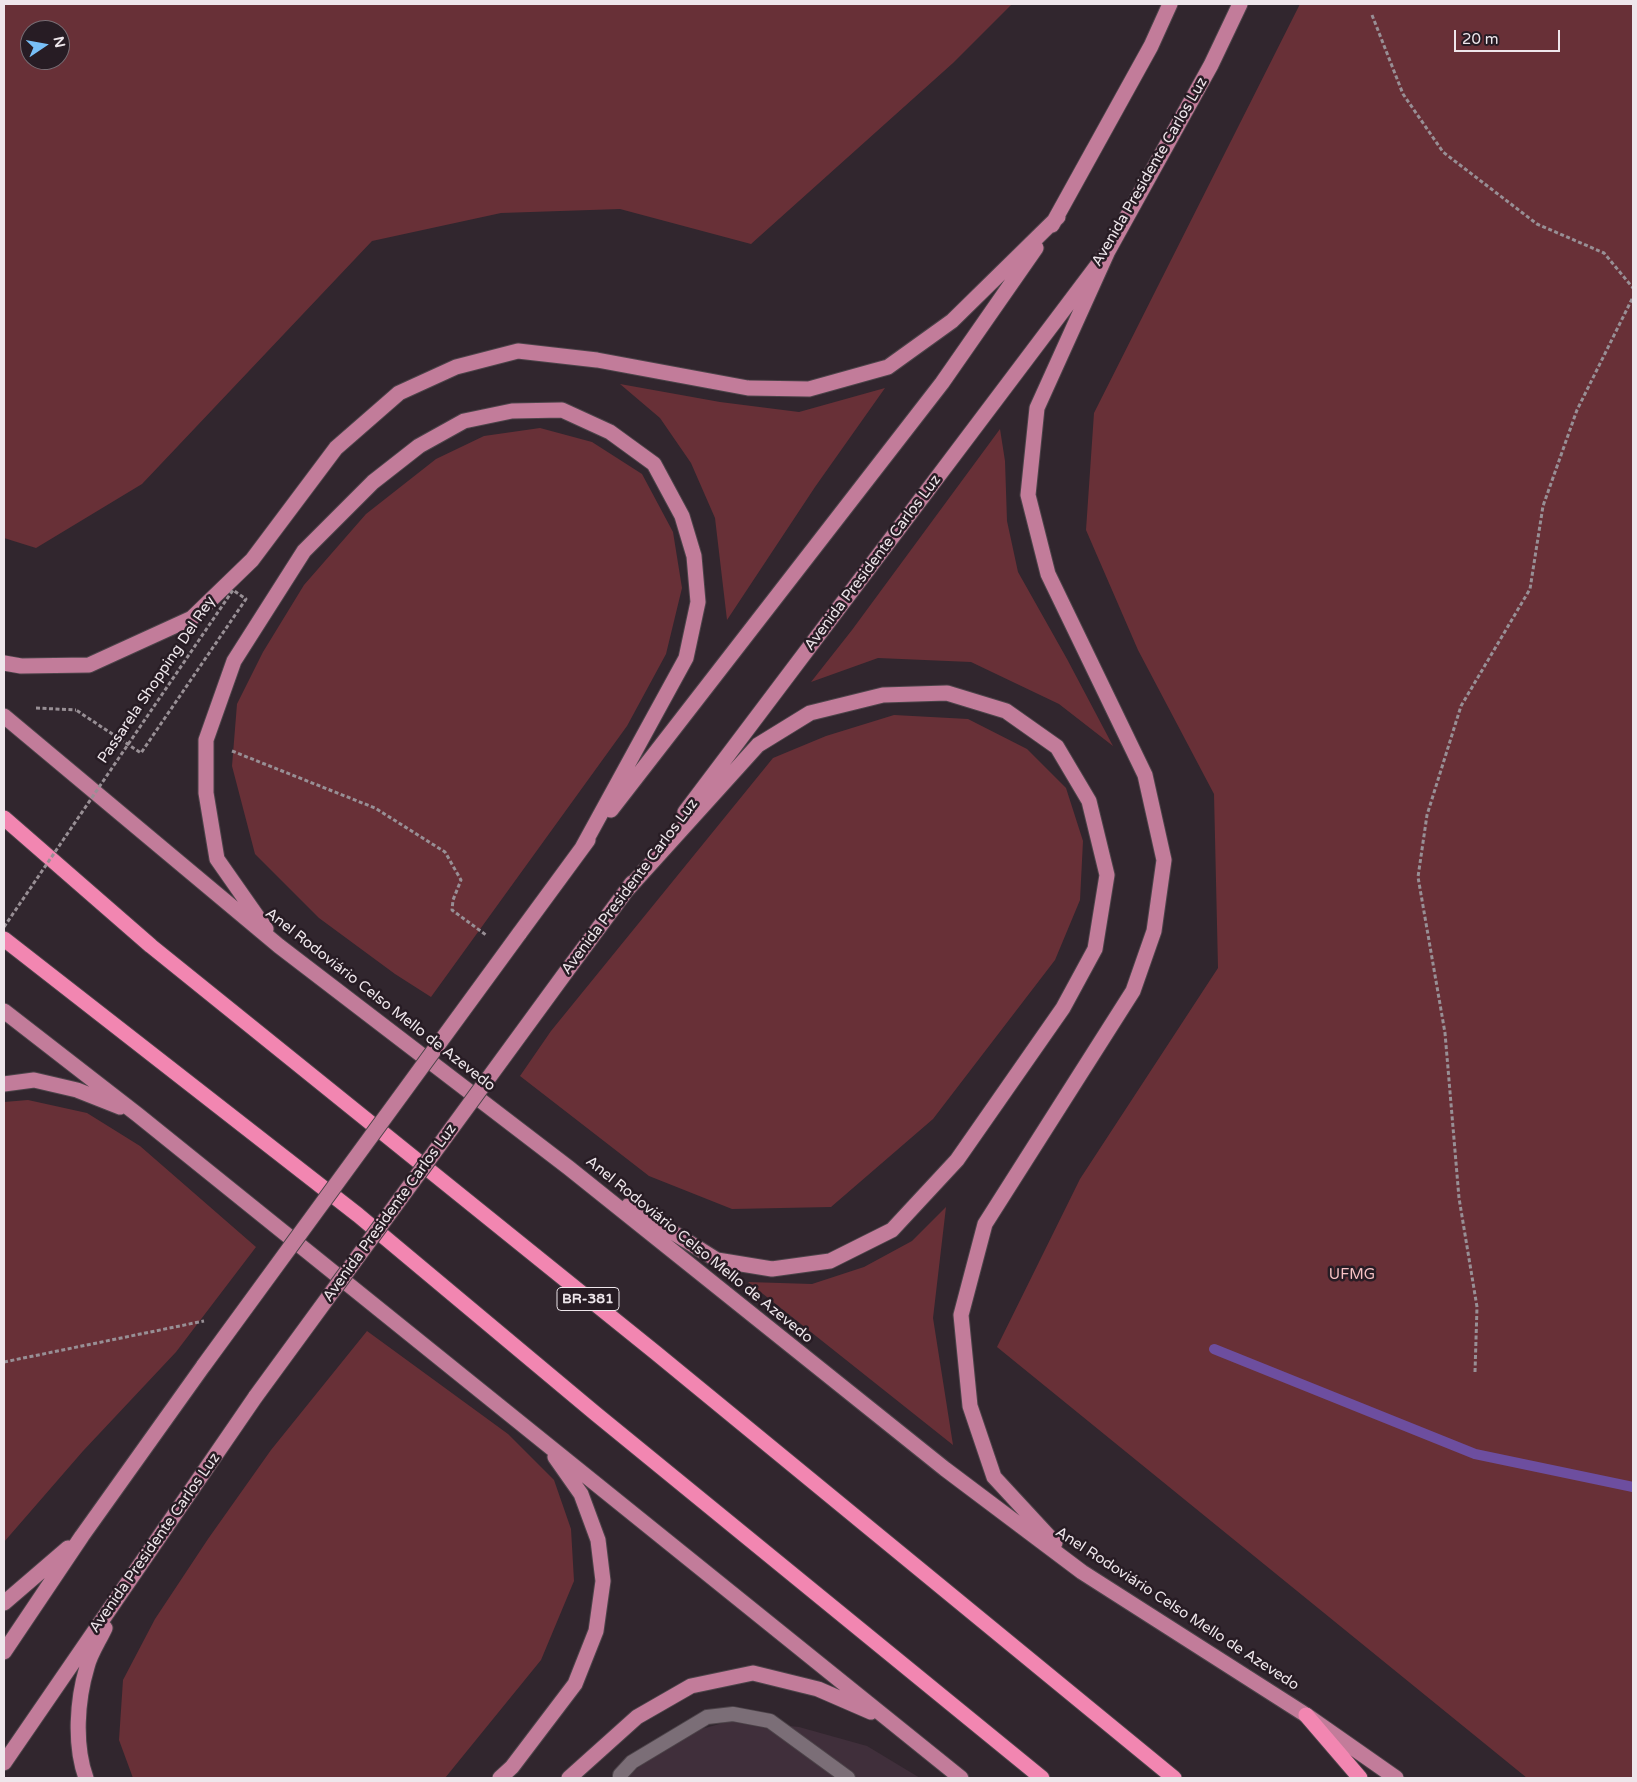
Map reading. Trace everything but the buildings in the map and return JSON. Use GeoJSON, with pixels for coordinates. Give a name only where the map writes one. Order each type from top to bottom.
{"type":"FeatureCollection","features":[{"type":"Feature","properties":{"kind":"highway","name":"BR-381"},"geometry":{"type":"LineString","coordinates":[[4,818],[151,946],[656,1353],[1174,1778]]}},
{"type":"Feature","properties":{"kind":"highway"},"geometry":{"type":"LineString","coordinates":[[4,939],[358,1215],[596,1414],[1042,1778]]}},
{"type":"Feature","properties":{"kind":"highway"},"geometry":{"type":"LineString","coordinates":[[1306,1715],[1360,1778]]}},
{"type":"Feature","properties":{"kind":"main road"},"geometry":{"type":"LineString","coordinates":[[4,1652],[82,1536],[204,1365],[582,848],[942,383],[1058,217],[1151,46],[1170,4]]}},
{"type":"Feature","properties":{"kind":"main road","name":"Avenida Presidente Carlos Luz"},"geometry":{"type":"LineString","coordinates":[[4,1763],[256,1396],[626,891],[1108,251],[1211,65],[1240,4]]}},
{"type":"Feature","properties":{"kind":"main road"},"geometry":{"type":"LineString","coordinates":[[4,663],[21,666],[89,666],[192,618],[252,560],[336,448],[399,393],[456,367],[518,350],[597,360],[748,388],[809,389],[888,367],[952,321],[1058,217]]}},
{"type":"Feature","properties":{"kind":"main road"},"geometry":{"type":"LineString","coordinates":[[1082,1572],[994,1477],[970,1406],[961,1314],[985,1224],[1133,991],[1154,931],[1164,860],[1145,775],[1048,574],[1028,495],[1037,408],[1108,251]]}},
{"type":"Feature","properties":{"kind":"main road"},"geometry":{"type":"LineString","coordinates":[[279,946],[217,859],[206,793],[206,740],[234,661],[304,550],[373,482],[419,446],[464,421],[512,411],[562,410],[610,432],[654,464],[682,516],[694,556],[698,602],[686,658],[582,848]]}},
{"type":"Feature","properties":{"kind":"main road"},"geometry":{"type":"LineString","coordinates":[[569,1168],[716,1260],[772,1270],[830,1261],[892,1230],[958,1160],[1062,1008],[1095,949],[1107,875],[1089,801],[1057,747],[1006,711],[947,693],[883,695],[810,713],[758,745],[626,891]]}},
{"type":"Feature","properties":{"kind":"main road","name":"Anel Rodoviário Celso Mello de Azevedo"},"geometry":{"type":"LineString","coordinates":[[4,716],[279,946],[569,1168],[944,1469],[1082,1572],[1306,1715],[1396,1778]]}},
{"type":"Feature","properties":{"kind":"main road"},"geometry":{"type":"LineString","coordinates":[[4,1011],[138,1115],[961,1778]]}},
{"type":"Feature","properties":{"kind":"main road"},"geometry":{"type":"LineString","coordinates":[[4,1084],[34,1080],[68,1088],[138,1115]]}},
{"type":"Feature","properties":{"kind":"main road"},"geometry":{"type":"LineString","coordinates":[[500,1778],[512,1767],[575,1684],[596,1630],[603,1581],[598,1540],[581,1494],[544,1442]]}},
{"type":"Feature","properties":{"kind":"main road"},"geometry":{"type":"LineString","coordinates":[[4,1603],[82,1536]]}},
{"type":"Feature","properties":{"kind":"main road"},"geometry":{"type":"LineString","coordinates":[[86,1778],[81,1763],[78,1707],[87,1666],[130,1578]]}},
{"type":"Feature","properties":{"kind":"main road"},"geometry":{"type":"LineString","coordinates":[[569,1778],[637,1717],[691,1686],[753,1673],[818,1689],[890,1720]]}},
{"type":"Feature","properties":{"kind":"lane"},"geometry":{"type":"LineString","coordinates":[[620,1778],[620,1775],[632,1762],[707,1716],[733,1714],[770,1721],[848,1778]]}},
{"type":"Feature","properties":{"kind":"path"},"geometry":{"type":"LineString","coordinates":[[1372,15],[1404,94],[1444,152],[1537,224],[1604,253],[1633,288]]}},
{"type":"Feature","properties":{"kind":"path"},"geometry":{"type":"LineString","coordinates":[[1475,1372],[1476,1307],[1459,1198],[1445,1033],[1418,877],[1426,815],[1461,706],[1530,589],[1543,506],[1577,410],[1633,297]]}},
{"type":"Feature","properties":{"kind":"path","name":"Passarela Shopping Del Rey"},"geometry":{"type":"LineString","coordinates":[[4,927],[232,590],[246,599],[141,753],[76,710],[31,708]]}},
{"type":"Feature","properties":{"kind":"path"},"geometry":{"type":"LineString","coordinates":[[206,740],[375,808],[445,852],[461,880],[453,900],[452,910],[486,935],[486,942]]}},
{"type":"Feature","properties":{"kind":"path"},"geometry":{"type":"LineString","coordinates":[[4,1362],[208,1320]]}},
{"type":"Feature","properties":{"kind":"shaded area"},"geometry":{"type":"Polygon","coordinates":[[[734,1720],[799,1727],[867,1746],[920,1778],[626,1778],[676,1736],[734,1720]]]}},
{"type":"Feature","properties":{"kind":"green space"},"geometry":{"type":"Polygon","coordinates":[[[4,4],[1012,4],[953,63],[751,244],[620,209],[501,213],[372,241],[142,484],[36,548],[4,538],[4,4]]]}},
{"type":"Feature","properties":{"kind":"green space","name":"UFMG"},"geometry":{"type":"Polygon","coordinates":[[[1300,4],[1633,4],[1633,1778],[1527,1778],[997,1347],[1080,1179],[1218,968],[1214,794],[1138,650],[1086,530],[1094,413],[1300,4]]]}},
{"type":"Feature","properties":{"kind":"green space"},"geometry":{"type":"Polygon","coordinates":[[[620,384],[720,402],[799,412],[885,388],[815,487],[727,620],[715,518],[691,463],[660,418],[620,384]]]}},
{"type":"Feature","properties":{"kind":"green space"},"geometry":{"type":"Polygon","coordinates":[[[540,428],[592,442],[642,474],[673,532],[682,588],[666,654],[627,726],[431,997],[395,974],[319,918],[255,854],[232,766],[237,704],[263,652],[304,585],[366,514],[436,459],[484,436],[540,428]]]}},
{"type":"Feature","properties":{"kind":"green space"},"geometry":{"type":"Polygon","coordinates":[[[1000,429],[1005,461],[1007,521],[1018,572],[1113,746],[1059,704],[971,662],[878,658],[811,682],[852,630],[1000,429]]]}},
{"type":"Feature","properties":{"kind":"green space"},"geometry":{"type":"Polygon","coordinates":[[[894,715],[968,719],[1027,749],[1066,788],[1083,841],[1080,900],[1055,960],[933,1119],[831,1207],[732,1209],[649,1176],[520,1076],[551,1031],[773,758],[826,736],[894,715]]]}},
{"type":"Feature","properties":{"kind":"green space"},"geometry":{"type":"Polygon","coordinates":[[[28,1100],[87,1113],[140,1146],[256,1247],[176,1352],[83,1451],[4,1542],[4,1102],[28,1100]]]}},
{"type":"Feature","properties":{"kind":"green space"},"geometry":{"type":"Polygon","coordinates":[[[946,1207],[933,1318],[953,1445],[748,1282],[812,1284],[864,1267],[912,1241],[946,1207]]]}},
{"type":"Feature","properties":{"kind":"green space"},"geometry":{"type":"Polygon","coordinates":[[[367,1331],[508,1434],[554,1480],[571,1529],[574,1581],[541,1660],[445,1778],[133,1778],[119,1740],[123,1680],[155,1619],[208,1539],[271,1450],[367,1331]]]}},
{"type":"Feature","properties":{"kind":"waterway"},"geometry":{"type":"LineString","coordinates":[[1214,1349],[1475,1454],[1633,1487]]}}]}
